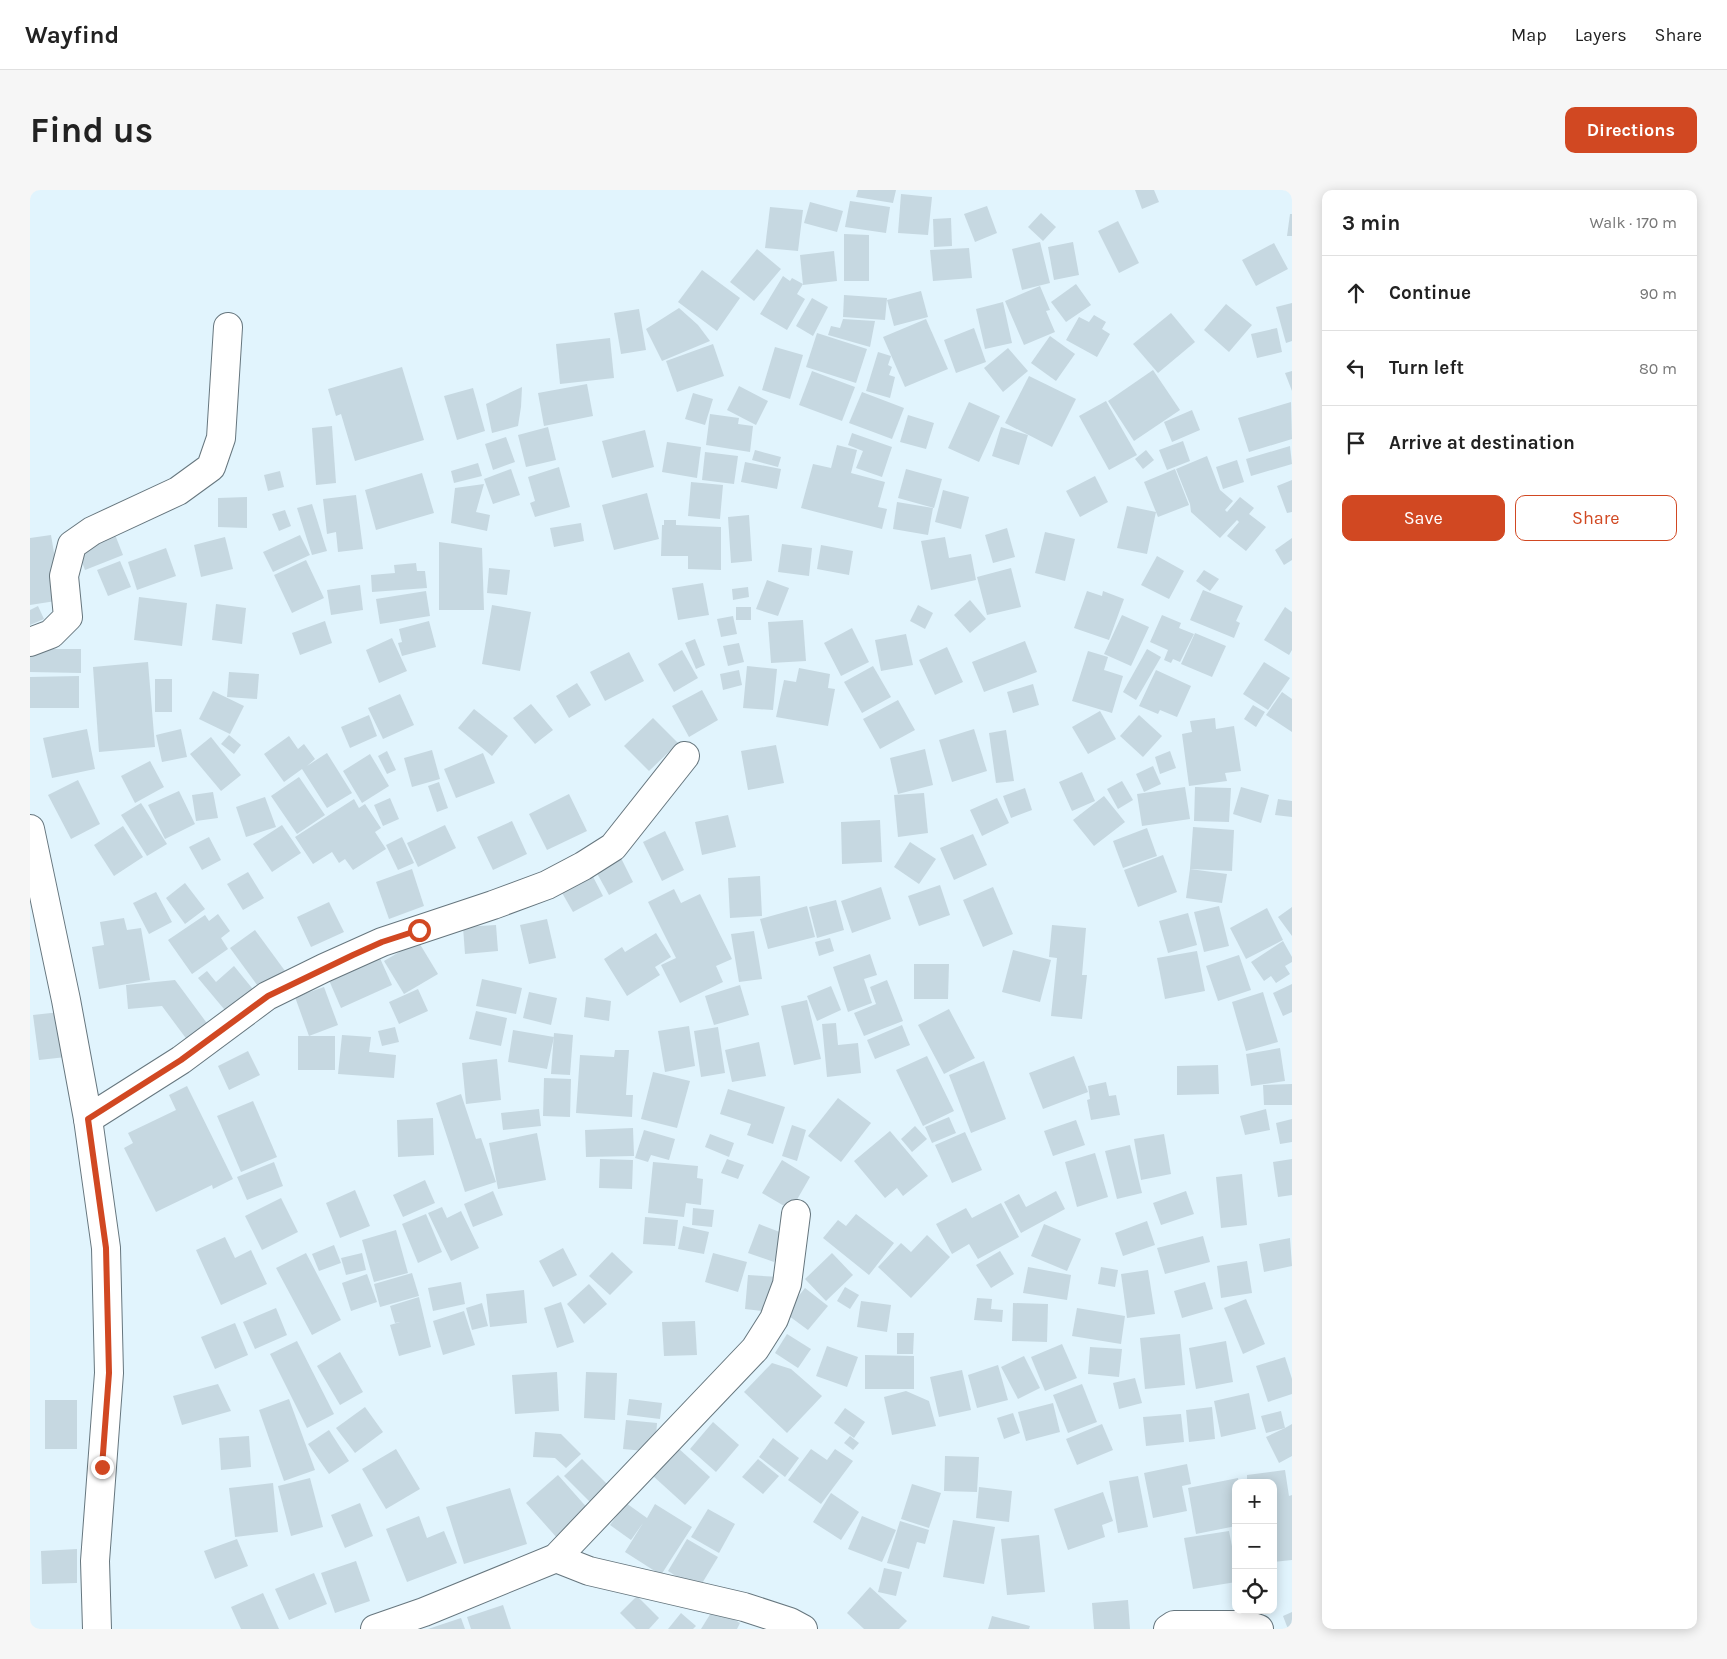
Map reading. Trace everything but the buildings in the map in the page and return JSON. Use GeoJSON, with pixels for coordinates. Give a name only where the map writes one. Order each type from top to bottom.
{"type":"FeatureCollection","features":[{"type":"Feature","properties":{"kind":"street"},"geometry":{"type":"LineString","coordinates":[[30,642],[51,634],[68,616],[64,576],[72,545],[92,531],[178,491],[210,467],[221,438],[228,327]]}},
{"type":"Feature","properties":{"kind":"street"},"geometry":{"type":"LineString","coordinates":[[88,1119],[181,1060],[268,996],[382,942],[547,885],[583,866],[613,847],[685,756]]}},
{"type":"Feature","properties":{"kind":"street"},"geometry":{"type":"LineString","coordinates":[[30,830],[66,1000],[88,1119],[106,1248],[109,1373],[96,1561],[97,1629]]}},
{"type":"Feature","properties":{"kind":"street"},"geometry":{"type":"LineString","coordinates":[[375,1629],[424,1612],[556,1558],[755,1349],[774,1319],[786,1284],[796,1214]]}},
{"type":"Feature","properties":{"kind":"street"},"geometry":{"type":"LineString","coordinates":[[556,1558],[589,1572],[744,1607],[790,1622],[803,1629]]}},
{"type":"Feature","properties":{"kind":"street"},"geometry":{"type":"LineString","coordinates":[[1168,1629],[1174,1625],[1247,1625],[1259,1629]]}},
{"type":"Feature","properties":{"kind":"route"},"geometry":{"type":"LineString","coordinates":[[102,1467],[109,1373],[106,1248],[88,1119],[181,1060],[268,996],[382,942],[419,930]]}}]}
